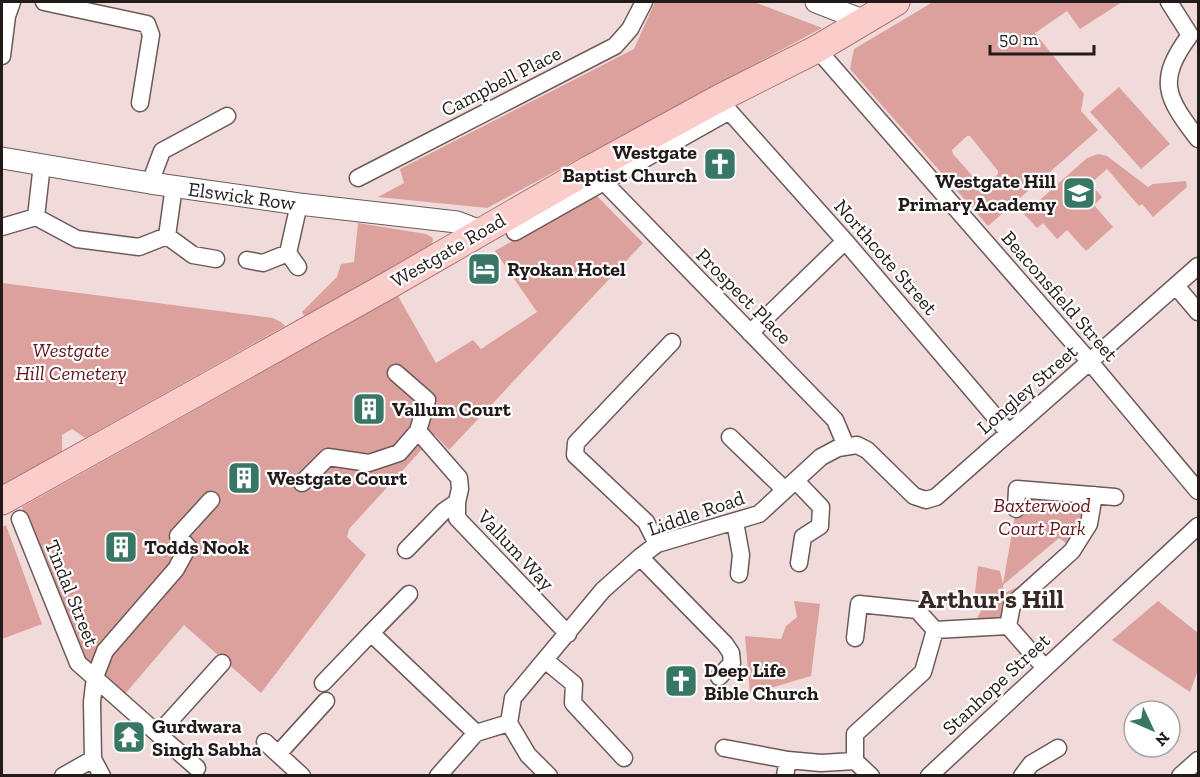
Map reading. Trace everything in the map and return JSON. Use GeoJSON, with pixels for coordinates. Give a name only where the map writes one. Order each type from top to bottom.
{"type":"FeatureCollection","features":[{"type":"Feature","properties":{"kind":"main road","name":"Westgate Road"},"geometry":{"type":"LineString","coordinates":[[10,510],[389,285],[590,169],[724,104],[896,2]]}},
{"type":"Feature","properties":{"kind":"street"},"geometry":{"type":"LineString","coordinates":[[2,56],[7,16],[12,2]]}},
{"type":"Feature","properties":{"kind":"street"},"geometry":{"type":"LineString","coordinates":[[44,2],[75,4],[147,24],[151,35],[140,103]]}},
{"type":"Feature","properties":{"kind":"street"},"geometry":{"type":"LineString","coordinates":[[816,2],[865,21]]}},
{"type":"Feature","properties":{"kind":"street"},"geometry":{"type":"LineString","coordinates":[[1169,2],[1194,34],[1180,48],[1171,66],[1168,87],[1178,113],[1198,139]]}},
{"type":"Feature","properties":{"kind":"street","name":"Campbell Place"},"geometry":{"type":"LineString","coordinates":[[358,178],[615,46],[630,29],[638,6]]}},
{"type":"Feature","properties":{"kind":"street","name":"Beaconsfield Street"},"geometry":{"type":"LineString","coordinates":[[818,49],[1198,491]]}},
{"type":"Feature","properties":{"kind":"street"},"geometry":{"type":"LineString","coordinates":[[515,232],[604,182],[724,104]]}},
{"type":"Feature","properties":{"kind":"street","name":"Northcote Street"},"geometry":{"type":"LineString","coordinates":[[724,104],[1009,433]]}},
{"type":"Feature","properties":{"kind":"street"},"geometry":{"type":"LineString","coordinates":[[150,183],[162,151],[227,116]]}},
{"type":"Feature","properties":{"kind":"street","name":"Elswick Row"},"geometry":{"type":"LineString","coordinates":[[2,158],[150,183],[299,204],[457,222],[482,231]]}},
{"type":"Feature","properties":{"kind":"street"},"geometry":{"type":"LineString","coordinates":[[36,217],[42,164]]}},
{"type":"Feature","properties":{"kind":"street","name":"Prospect Place"},"geometry":{"type":"LineString","coordinates":[[604,182],[835,420],[846,446]]}},
{"type":"Feature","properties":{"kind":"street"},"geometry":{"type":"LineString","coordinates":[[167,236],[174,186]]}},
{"type":"Feature","properties":{"kind":"street"},"geometry":{"type":"LineString","coordinates":[[248,260],[263,263],[293,260],[299,204]]}},
{"type":"Feature","properties":{"kind":"street"},"geometry":{"type":"LineString","coordinates":[[2,227],[36,217],[77,239],[139,247],[167,236]]}},
{"type":"Feature","properties":{"kind":"street"},"geometry":{"type":"LineString","coordinates":[[167,236],[193,255],[216,259]]}},
{"type":"Feature","properties":{"kind":"street"},"geometry":{"type":"LineString","coordinates":[[750,333],[844,241]]}},
{"type":"Feature","properties":{"kind":"street","name":"Longley Street"},"geometry":{"type":"LineString","coordinates":[[846,446],[857,445],[867,450],[914,496],[926,500],[936,497],[1198,266]]}},
{"type":"Feature","properties":{"kind":"street"},"geometry":{"type":"LineString","coordinates":[[1176,286],[1198,312]]}},
{"type":"Feature","properties":{"kind":"street"},"geometry":{"type":"LineString","coordinates":[[657,544],[646,522],[575,455],[576,443],[672,342]]}},
{"type":"Feature","properties":{"kind":"street"},"geometry":{"type":"LineString","coordinates":[[302,483],[327,457],[369,463],[399,453],[418,431],[427,400],[396,373]]}},
{"type":"Feature","properties":{"kind":"street","name":"Vallum Way"},"geometry":{"type":"LineString","coordinates":[[418,431],[459,478],[457,518],[568,634]]}},
{"type":"Feature","properties":{"kind":"street"},"geometry":{"type":"LineString","coordinates":[[730,437],[821,507],[820,526],[803,537],[799,563]]}},
{"type":"Feature","properties":{"kind":"street","name":"Liddle Road"},"geometry":{"type":"LineString","coordinates":[[509,723],[513,698],[603,590],[640,557],[657,544],[759,514],[821,457],[846,446]]}},
{"type":"Feature","properties":{"kind":"street"},"geometry":{"type":"LineString","coordinates":[[1016,509],[1017,489],[1115,497]]}},
{"type":"Feature","properties":{"kind":"street"},"geometry":{"type":"LineString","coordinates":[[1008,626],[1012,604],[1072,551],[1089,524],[1094,495]]}},
{"type":"Feature","properties":{"kind":"street"},"geometry":{"type":"LineString","coordinates":[[102,776],[93,759],[92,702],[95,677],[105,651],[176,568],[188,547],[178,536],[211,500]]}},
{"type":"Feature","properties":{"kind":"street"},"geometry":{"type":"LineString","coordinates":[[406,550],[444,511],[457,502]]}},
{"type":"Feature","properties":{"kind":"street","name":"Tindal Street"},"geometry":{"type":"LineString","coordinates":[[10,510],[78,663],[197,768]]}},
{"type":"Feature","properties":{"kind":"street"},"geometry":{"type":"LineString","coordinates":[[735,522],[741,555],[739,574]]}},
{"type":"Feature","properties":{"kind":"street","name":"Stanhope Street"},"geometry":{"type":"LineString","coordinates":[[929,776],[1198,526]]}},
{"type":"Feature","properties":{"kind":"street"},"geometry":{"type":"LineString","coordinates":[[640,557],[726,644],[731,652],[732,663],[719,677]]}},
{"type":"Feature","properties":{"kind":"street"},"geometry":{"type":"LineString","coordinates":[[323,683],[409,594]]}},
{"type":"Feature","properties":{"kind":"street"},"geometry":{"type":"LineString","coordinates":[[855,638],[859,604],[917,610],[935,630]]}},
{"type":"Feature","properties":{"kind":"street"},"geometry":{"type":"LineString","coordinates":[[935,630],[1008,626]]}},
{"type":"Feature","properties":{"kind":"street"},"geometry":{"type":"LineString","coordinates":[[1008,626],[1045,668]]}},
{"type":"Feature","properties":{"kind":"street"},"geometry":{"type":"LineString","coordinates":[[855,761],[855,734],[923,672],[935,630]]}},
{"type":"Feature","properties":{"kind":"street"},"geometry":{"type":"LineString","coordinates":[[371,633],[476,733]]}},
{"type":"Feature","properties":{"kind":"street"},"geometry":{"type":"LineString","coordinates":[[545,660],[573,684],[573,703],[624,758]]}},
{"type":"Feature","properties":{"kind":"street"},"geometry":{"type":"LineString","coordinates":[[158,734],[222,663]]}},
{"type":"Feature","properties":{"kind":"street"},"geometry":{"type":"LineString","coordinates":[[302,776],[272,748],[326,700]]}},
{"type":"Feature","properties":{"kind":"street"},"geometry":{"type":"LineString","coordinates":[[438,776],[476,733],[509,723],[528,755],[549,776]]}},
{"type":"Feature","properties":{"kind":"street"},"geometry":{"type":"LineString","coordinates":[[723,748],[786,768],[855,761],[871,776]]}},
{"type":"Feature","properties":{"kind":"street"},"geometry":{"type":"LineString","coordinates":[[1022,776],[1031,764],[1058,748]]}},
{"type":"Feature","properties":{"kind":"street"},"geometry":{"type":"LineString","coordinates":[[63,776],[93,759]]}},
{"type":"Feature","properties":{"kind":"street"},"geometry":{"type":"LineString","coordinates":[[1180,776],[1198,759]]}},
{"type":"Feature","properties":{"kind":"green space"},"geometry":{"type":"Polygon","coordinates":[[[655,2],[754,2],[822,28],[487,208],[378,197],[404,183],[400,169],[634,49],[655,2]]]}},
{"type":"Feature","properties":{"kind":"green space"},"geometry":{"type":"Polygon","coordinates":[[[933,2],[1122,2],[1080,29],[1067,11],[1035,33],[1084,94],[1081,111],[1098,130],[988,226],[850,69],[854,49],[933,2]],[[967,136],[952,150],[953,154],[983,188],[998,174],[998,171],[970,136],[967,136]]]}},
{"type":"Feature","properties":{"kind":"green space"},"geometry":{"type":"Polygon","coordinates":[[[1119,87],[1170,144],[1141,169],[1090,112],[1119,87]]]}},
{"type":"Feature","properties":{"kind":"green space"},"geometry":{"type":"Polygon","coordinates":[[[1098,154],[1107,156],[1148,187],[1153,184],[1186,181],[1187,187],[1153,217],[1142,204],[1139,206],[1107,169],[1090,184],[1102,197],[1094,205],[1113,227],[1086,251],[1067,230],[1057,239],[1043,223],[1037,228],[1024,214],[1087,158],[1098,154]]]}},
{"type":"Feature","properties":{"kind":"green space"},"geometry":{"type":"Polygon","coordinates":[[[594,193],[643,243],[449,450],[435,435],[349,529],[347,537],[366,555],[261,693],[184,625],[124,695],[80,654],[22,507],[398,296],[436,363],[473,340],[481,349],[537,312],[495,251],[594,193]]]}},
{"type":"Feature","properties":{"kind":"green space"},"geometry":{"type":"Polygon","coordinates":[[[358,223],[426,234],[433,238],[432,245],[305,317],[302,312],[337,277],[341,264],[354,262],[358,223]]]}},
{"type":"Feature","properties":{"kind":"green space","name":"Westgate Hill Cemetery"},"geometry":{"type":"Polygon","coordinates":[[[2,283],[273,318],[285,326],[85,438],[72,429],[62,435],[62,452],[2,485],[2,283]]]}},
{"type":"Feature","properties":{"kind":"green space","name":"Baxterwood Court Park"},"geometry":{"type":"Polygon","coordinates":[[[1020,487],[1089,497],[1073,548],[1059,538],[1003,585],[1004,593],[1018,587],[1005,624],[972,628],[986,601],[975,593],[978,566],[1000,571],[1003,584],[1020,487]]]}},
{"type":"Feature","properties":{"kind":"green space"},"geometry":{"type":"Polygon","coordinates":[[[6,525],[42,624],[2,639],[2,527],[6,525]]]}},
{"type":"Feature","properties":{"kind":"green space"},"geometry":{"type":"Polygon","coordinates":[[[794,601],[820,604],[811,676],[750,694],[745,636],[781,639],[786,626],[797,617],[794,601]]]}},
{"type":"Feature","properties":{"kind":"green space"},"geometry":{"type":"Polygon","coordinates":[[[1158,601],[1198,633],[1198,670],[1190,692],[1112,640],[1158,601]]]}},
{"type":"Feature","properties":{"kind":"place","name":"Westgate Baptist Church"},"geometry":{"type":"Point","coordinates":[720,164]}},
{"type":"Feature","properties":{"kind":"place","name":"Westgate Hill Primary Academy"},"geometry":{"type":"Point","coordinates":[1079,193]}},
{"type":"Feature","properties":{"kind":"place","name":"Ryokan Hotel"},"geometry":{"type":"Point","coordinates":[484,269]}},
{"type":"Feature","properties":{"kind":"place","name":"Vallum Court"},"geometry":{"type":"Point","coordinates":[369,409]}},
{"type":"Feature","properties":{"kind":"place","name":"Westgate Court"},"geometry":{"type":"Point","coordinates":[244,478]}},
{"type":"Feature","properties":{"kind":"place","name":"Todds Nook"},"geometry":{"type":"Point","coordinates":[121,547]}},
{"type":"Feature","properties":{"kind":"place","name":"Deep Life Bible Church"},"geometry":{"type":"Point","coordinates":[681,681]}},
{"type":"Feature","properties":{"kind":"place","name":"Gurdwara Singh Sabha"},"geometry":{"type":"Point","coordinates":[129,737]}},
{"type":"Feature","properties":{"kind":"district","name":"Arthur's Hill"},"geometry":{"type":"Point","coordinates":[991,599]}}]}
